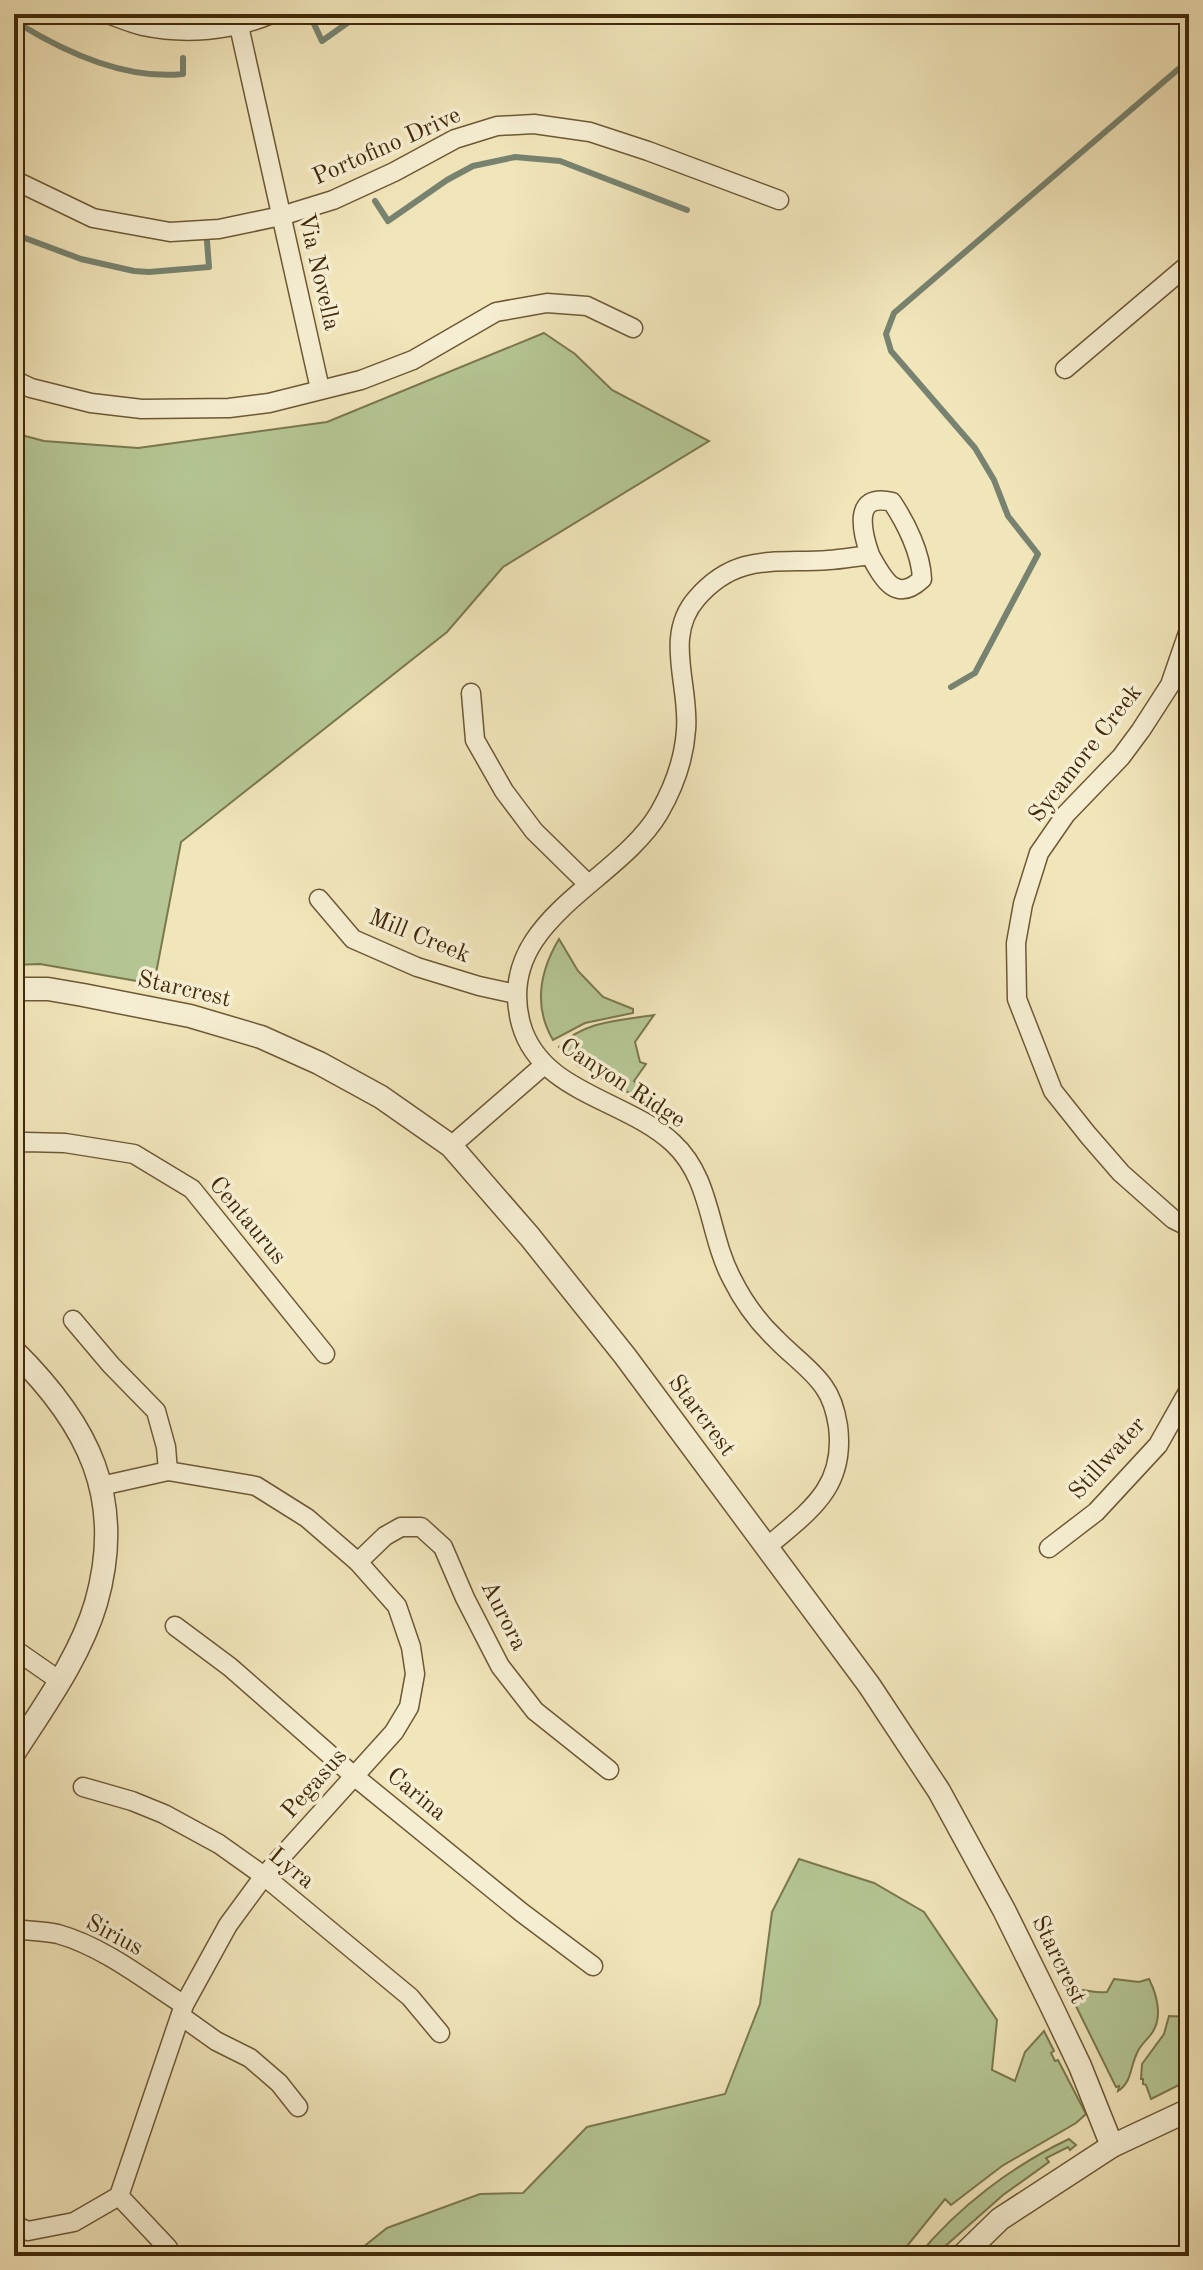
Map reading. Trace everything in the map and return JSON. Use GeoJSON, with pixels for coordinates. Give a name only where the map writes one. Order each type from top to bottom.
{"type":"FeatureCollection","features":[{"type":"Feature","properties":{"kind":"street"},"geometry":{"type":"LineString","coordinates":[[108,14],[143,26],[178,30],[239,26],[271,14]]}},
{"type":"Feature","properties":{"kind":"street","name":"Via Novella"},"geometry":{"type":"LineString","coordinates":[[239,26],[320,389]]}},
{"type":"Feature","properties":{"kind":"street","name":"Portofino Drive"},"geometry":{"type":"LineString","coordinates":[[14,180],[93,218],[170,232],[219,229],[281,216],[333,200],[455,139],[497,126],[534,124],[590,132],[779,200]]}},
{"type":"Feature","properties":{"kind":"street"},"geometry":{"type":"LineString","coordinates":[[1065,369],[1189,264]]}},
{"type":"Feature","properties":{"kind":"street"},"geometry":{"type":"LineString","coordinates":[[14,380],[31,388],[91,403],[142,409],[229,408],[269,403],[361,380],[413,360],[496,312],[547,303],[587,306],[633,328]]}},
{"type":"Feature","properties":{"kind":"street"},"geometry":{"type":"LineString","coordinates":[[872,501],[892,502],[921,564],[922,579],[911,589],[900,590],[889,585],[870,555],[863,533],[865,507],[872,501]]}},
{"type":"Feature","properties":{"kind":"street","name":"Canyon Ridge"},"geometry":{"type":"LineString","coordinates":[[767,1547],[811,1510],[831,1482],[840,1447],[836,1412],[825,1388],[773,1336],[737,1289],[723,1263],[702,1184],[674,1144],[647,1124],[580,1089],[544,1065],[531,1048],[522,1026],[516,994],[519,974],[539,933],[651,826],[668,797],[681,762],[686,729],[679,637],[686,613],[698,596],[721,577],[746,564],[870,555]]}},
{"type":"Feature","properties":{"kind":"street","name":"Sycamore Creek"},"geometry":{"type":"LineString","coordinates":[[1189,630],[1170,685],[1141,730],[1121,757],[1066,814],[1039,853],[1023,904],[1016,943],[1017,999],[1053,1091],[1121,1173],[1173,1219],[1189,1227]]}},
{"type":"Feature","properties":{"kind":"street"},"geometry":{"type":"LineString","coordinates":[[471,693],[475,740],[504,791],[534,831],[588,884]]}},
{"type":"Feature","properties":{"kind":"street","name":"Mill Creek"},"geometry":{"type":"LineString","coordinates":[[319,899],[353,939],[417,967],[516,994]]}},
{"type":"Feature","properties":{"kind":"street","name":"Starcrest"},"geometry":{"type":"LineString","coordinates":[[14,989],[48,989],[83,995],[190,1016],[261,1037],[319,1063],[381,1097],[451,1146],[530,1237],[616,1344],[869,1685],[939,1791],[1004,1910],[1080,2066],[1112,2146]]}},
{"type":"Feature","properties":{"kind":"street"},"geometry":{"type":"LineString","coordinates":[[451,1146],[544,1065]]}},
{"type":"Feature","properties":{"kind":"street","name":"Centaurus"},"geometry":{"type":"LineString","coordinates":[[14,1144],[65,1143],[134,1154],[192,1189],[325,1354]]}},
{"type":"Feature","properties":{"kind":"street"},"geometry":{"type":"LineString","coordinates":[[73,1320],[156,1411],[166,1447],[168,1471]]}},
{"type":"Feature","properties":{"kind":"street"},"geometry":{"type":"LineString","coordinates":[[14,1351],[73,1419],[90,1451],[101,1486],[107,1523],[96,1603],[60,1681],[14,1753]]}},
{"type":"Feature","properties":{"kind":"street","name":"Stillwater"},"geometry":{"type":"LineString","coordinates":[[1049,1548],[1096,1512],[1158,1445],[1189,1390]]}},
{"type":"Feature","properties":{"kind":"street","name":"Pegasus"},"geometry":{"type":"LineString","coordinates":[[101,1486],[168,1471],[256,1486],[307,1518],[358,1562],[397,1606],[411,1647],[415,1674],[409,1707],[394,1732],[264,1876],[228,1925],[183,2011],[119,2196]]}},
{"type":"Feature","properties":{"kind":"street","name":"Aurora"},"geometry":{"type":"LineString","coordinates":[[358,1562],[385,1536],[401,1527],[421,1527],[443,1547],[500,1666],[535,1711],[609,1770]]}},
{"type":"Feature","properties":{"kind":"street","name":"Carina"},"geometry":{"type":"LineString","coordinates":[[175,1626],[230,1667],[354,1776],[521,1912],[593,1966]]}},
{"type":"Feature","properties":{"kind":"street"},"geometry":{"type":"LineString","coordinates":[[14,1649],[60,1681]]}},
{"type":"Feature","properties":{"kind":"street","name":"Lyra"},"geometry":{"type":"LineString","coordinates":[[83,1787],[164,1814],[219,1844],[264,1876],[410,1997],[440,2033]]}},
{"type":"Feature","properties":{"kind":"street","name":"Sirius"},"geometry":{"type":"LineString","coordinates":[[14,1929],[49,1932],[83,1943],[110,1958],[183,2011],[216,2041],[250,2058],[279,2083],[298,2107]]}},
{"type":"Feature","properties":{"kind":"street"},"geometry":{"type":"LineString","coordinates":[[962,2256],[1000,2219],[1112,2146],[1189,2110]]}},
{"type":"Feature","properties":{"kind":"street"},"geometry":{"type":"LineString","coordinates":[[14,2225],[28,2231],[74,2222],[119,2196],[168,2248]]}},
{"type":"Feature","properties":{"kind":"green space"},"geometry":{"type":"Polygon","coordinates":[[[544,333],[575,354],[612,390],[709,441],[503,567],[447,632],[181,842],[154,984],[40,964],[14,965],[14,433],[44,441],[138,448],[327,422],[544,333]]]}},
{"type":"Feature","properties":{"kind":"green space"},"geometry":{"type":"Polygon","coordinates":[[[559,939],[578,971],[603,997],[633,1009],[633,1013],[585,1023],[553,1040],[543,1014],[541,989],[547,964],[559,939]]]}},
{"type":"Feature","properties":{"kind":"green space"},"geometry":{"type":"Polygon","coordinates":[[[654,1015],[635,1042],[640,1062],[646,1064],[634,1081],[640,1086],[633,1095],[578,1066],[559,1047],[568,1038],[591,1027],[654,1015]]]}},
{"type":"Feature","properties":{"kind":"green space"},"geometry":{"type":"Polygon","coordinates":[[[799,1859],[874,1883],[924,1912],[997,2020],[992,2070],[1015,2081],[1025,2052],[1044,2031],[1054,2051],[1051,2053],[1055,2061],[1058,2060],[1086,2114],[1002,2166],[951,2205],[945,2199],[899,2256],[352,2256],[387,2228],[480,2194],[523,2193],[587,2127],[725,2094],[760,2004],[772,1912],[799,1859]]]}},
{"type":"Feature","properties":{"kind":"green space"},"geometry":{"type":"Polygon","coordinates":[[[1114,1979],[1139,1982],[1149,1979],[1158,2013],[1152,2033],[1138,2050],[1128,2079],[1118,2091],[1119,2086],[1116,2087],[1071,1996],[1072,1990],[1107,1992],[1114,1979]]]}},
{"type":"Feature","properties":{"kind":"green space"},"geometry":{"type":"Polygon","coordinates":[[[1169,2016],[1189,2017],[1189,2080],[1151,2099],[1141,2079],[1142,2064],[1164,2034],[1169,2016]]]}},
{"type":"Feature","properties":{"kind":"green space"},"geometry":{"type":"Polygon","coordinates":[[[1069,2139],[1076,2145],[1046,2158],[1049,2162],[1003,2195],[934,2256],[918,2256],[950,2221],[987,2189],[1069,2139]]]}},
{"type":"Feature","properties":{"kind":"waterway"},"geometry":{"type":"LineString","coordinates":[[314,24],[322,41],[360,14]]}},
{"type":"Feature","properties":{"kind":"waterway"},"geometry":{"type":"LineString","coordinates":[[14,24],[119,69],[162,75],[183,74],[183,58]]}},
{"type":"Feature","properties":{"kind":"waterway"},"geometry":{"type":"LineString","coordinates":[[951,687],[975,673],[1038,554],[1008,516],[994,480],[975,448],[891,351],[886,334],[894,313],[1189,60]]}},
{"type":"Feature","properties":{"kind":"waterway"},"geometry":{"type":"LineString","coordinates":[[375,201],[388,221],[473,166],[515,157],[560,161],[687,210]]}},
{"type":"Feature","properties":{"kind":"waterway"},"geometry":{"type":"LineString","coordinates":[[14,234],[81,259],[149,272],[209,267],[207,241]]}}]}
